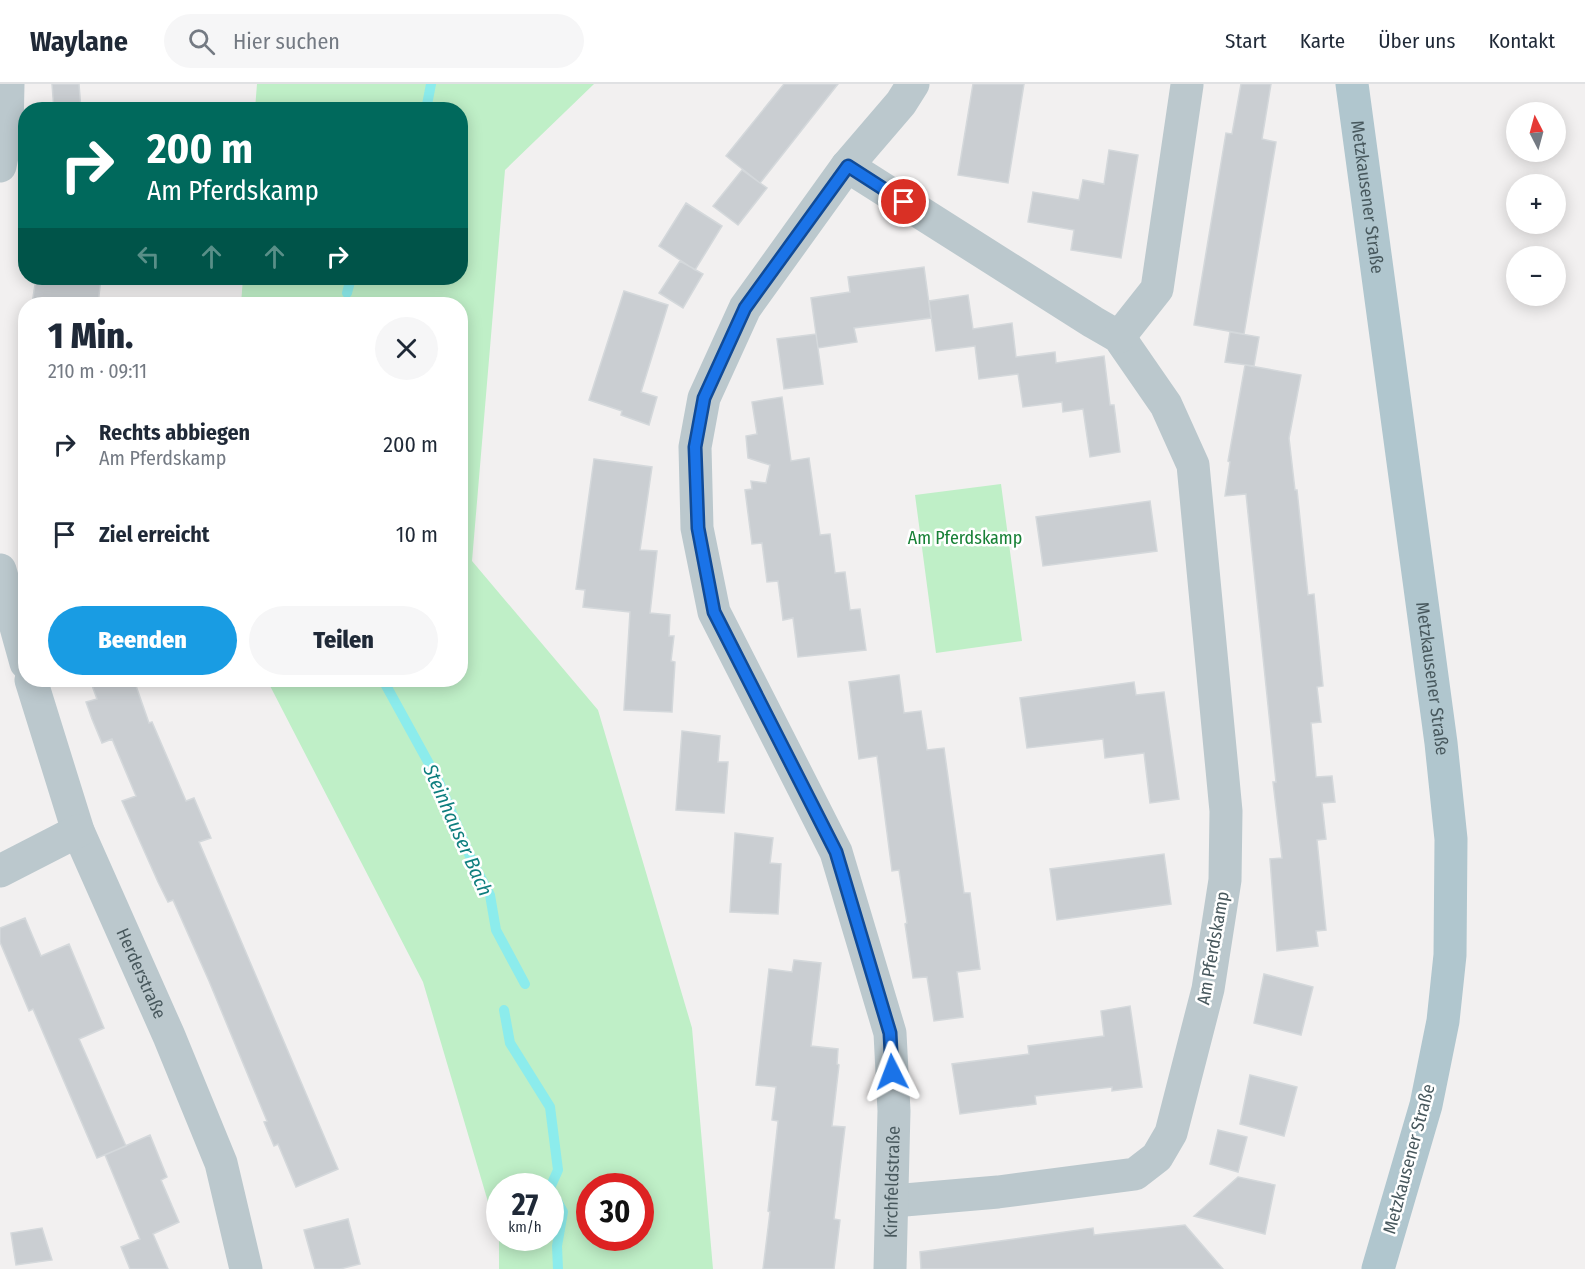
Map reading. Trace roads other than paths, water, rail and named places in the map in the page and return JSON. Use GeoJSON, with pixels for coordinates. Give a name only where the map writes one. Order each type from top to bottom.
{"type":"FeatureCollection","features":[{"type":"Feature","properties":{"kind":"main road","name":"Metzkausener Straße"},"geometry":{"type":"LineString","coordinates":[[1352,84],[1439,731],[1451,839],[1450,955],[1443,1021],[1426,1105],[1378,1269]]}},
{"type":"Feature","properties":{"kind":"street"},"geometry":{"type":"LineString","coordinates":[[0,166],[7,131],[8,84]]}},
{"type":"Feature","properties":{"kind":"street","name":"Kirchfeldstraße"},"geometry":{"type":"LineString","coordinates":[[890,1269],[894,1111],[890,1033],[863,936],[836,852],[714,612],[698,528],[695,447],[704,398],[745,308],[848,166],[901,103],[913,84]]}},
{"type":"Feature","properties":{"kind":"street"},"geometry":{"type":"LineString","coordinates":[[1119,337],[1157,289],[1186,85]]}},
{"type":"Feature","properties":{"kind":"street","name":"Am Pferdskamp"},"geometry":{"type":"LineString","coordinates":[[848,166],[1119,337],[1166,405],[1193,465],[1226,811],[1225,880],[1216,948],[1189,1067],[1171,1133],[1157,1157],[1135,1174],[999,1192],[893,1201]]}},
{"type":"Feature","properties":{"kind":"street"},"geometry":{"type":"LineString","coordinates":[[0,570],[18,637]]}},
{"type":"Feature","properties":{"kind":"street","name":"Herderstraße"},"geometry":{"type":"LineString","coordinates":[[33,687],[78,831],[169,1036],[221,1163],[246,1269]]}},
{"type":"Feature","properties":{"kind":"street"},"geometry":{"type":"LineString","coordinates":[[0,871],[78,831]]}},
{"type":"Feature","properties":{"kind":"waterway","name":"Steinhauser Bach"},"geometry":{"type":"LineString","coordinates":[[428,102],[431,84]]}},
{"type":"Feature","properties":{"kind":"waterway","name":"Steinhauser Bach"},"geometry":{"type":"LineString","coordinates":[[347,293],[349,285]]}},
{"type":"Feature","properties":{"kind":"waterway","name":"Steinhauser Bach"},"geometry":{"type":"LineString","coordinates":[[387,687],[438,780],[472,861],[490,895],[496,930],[525,984]]}},
{"type":"Feature","properties":{"kind":"waterway","name":"Steinhauser Bach"},"geometry":{"type":"LineString","coordinates":[[504,1010],[510,1043],[550,1107],[557,1173]]}},
{"type":"Feature","properties":{"kind":"waterway","name":"Steinhauser Bach"},"geometry":{"type":"LineString","coordinates":[[557,1251],[558,1269]]}}]}
